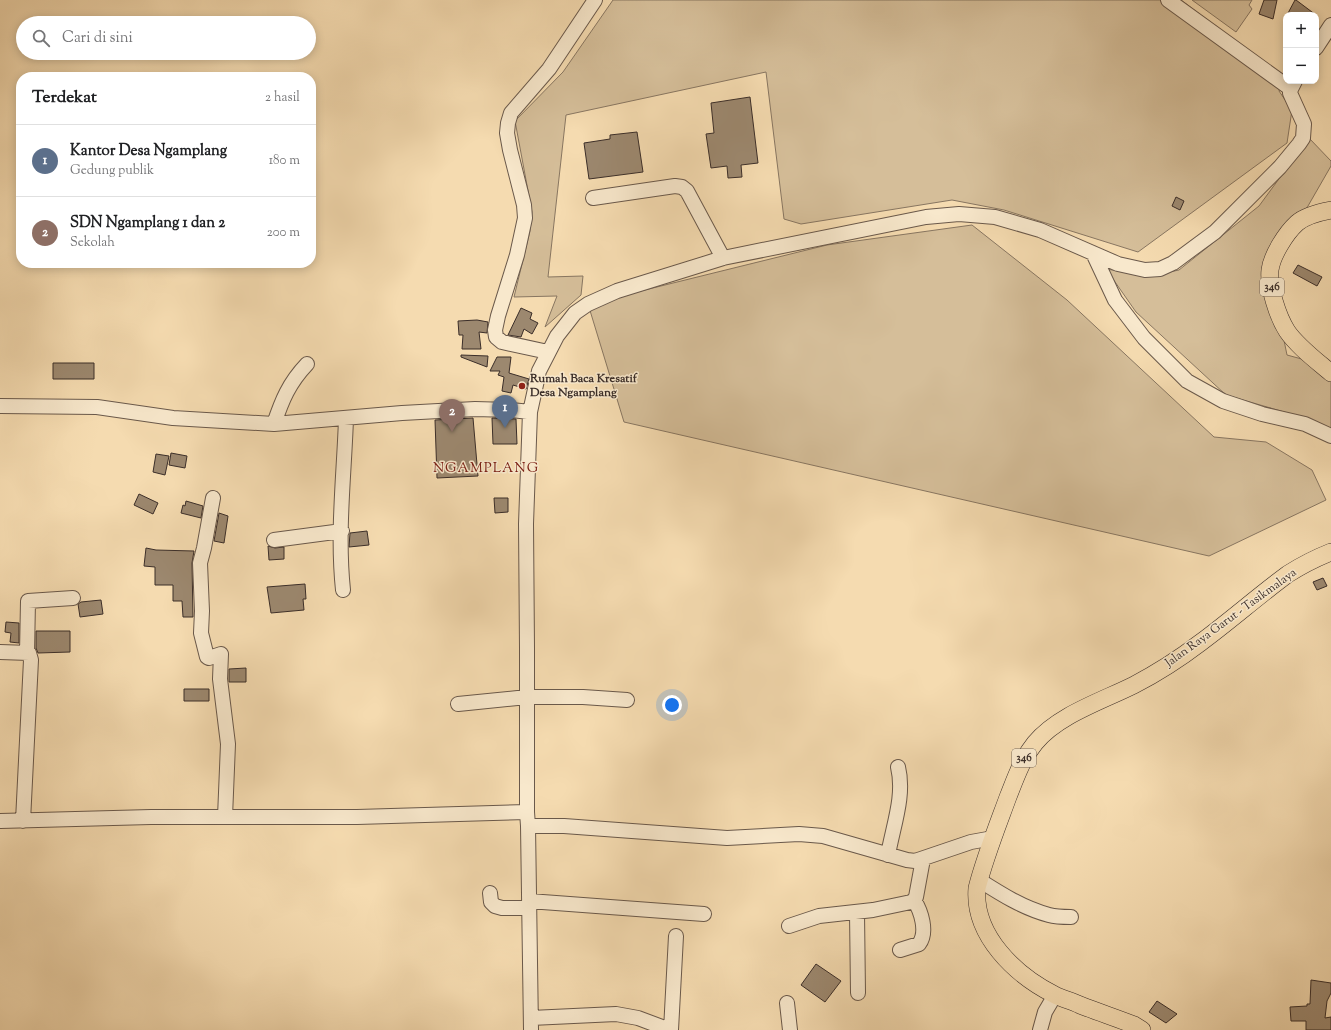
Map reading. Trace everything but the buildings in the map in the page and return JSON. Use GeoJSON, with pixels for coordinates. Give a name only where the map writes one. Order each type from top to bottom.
{"type":"FeatureCollection","features":[{"type":"Feature","properties":{"kind":"main road","name":"346"},"geometry":{"type":"LineString","coordinates":[[1331,210],[1314,214],[1298,223],[1278,249],[1270,272],[1273,299],[1279,317],[1287,332],[1317,362],[1331,373]]}},
{"type":"Feature","properties":{"kind":"main road","name":"Jalan Raya Garut - Tasikmalaya"},"geometry":{"type":"LineString","coordinates":[[1142,1030],[1134,1025],[1055,995],[1023,974],[1008,961],[988,936],[977,909],[976,899],[979,880],[1001,816],[1024,758],[1047,732],[1078,713],[1135,685],[1172,663],[1288,574],[1310,561],[1331,552]]}},
{"type":"Feature","properties":{"kind":"street"},"geometry":{"type":"LineString","coordinates":[[548,352],[505,343],[497,339],[495,334],[498,316],[517,255],[524,218],[524,205],[507,133],[508,122],[511,113],[549,68],[596,0]]}},
{"type":"Feature","properties":{"kind":"street"},"geometry":{"type":"LineString","coordinates":[[676,936],[671,1030],[638,1018],[616,1014],[531,1024],[526,524],[530,412],[536,379],[556,336],[575,313],[588,304],[617,291],[723,258],[926,217],[959,214],[995,217],[1040,230],[1118,264],[1144,270],[1160,269],[1173,263],[1215,232],[1280,167],[1303,138],[1304,124],[1290,93],[1293,85],[1168,0]]}},
{"type":"Feature","properties":{"kind":"street"},"geometry":{"type":"LineString","coordinates":[[1319,43],[1331,25]]}},
{"type":"Feature","properties":{"kind":"street"},"geometry":{"type":"LineString","coordinates":[[593,198],[675,186],[682,187],[687,191],[723,258]]}},
{"type":"Feature","properties":{"kind":"street"},"geometry":{"type":"LineString","coordinates":[[1093,253],[1115,300],[1144,338],[1187,381],[1223,401],[1262,414],[1305,424],[1331,436]]}},
{"type":"Feature","properties":{"kind":"street"},"geometry":{"type":"LineString","coordinates":[[274,424],[288,389],[296,376],[307,364]]}},
{"type":"Feature","properties":{"kind":"street"},"geometry":{"type":"LineString","coordinates":[[0,406],[97,407],[173,418],[274,424],[475,409],[530,412]]}},
{"type":"Feature","properties":{"kind":"street"},"geometry":{"type":"LineString","coordinates":[[343,590],[342,492],[346,419]]}},
{"type":"Feature","properties":{"kind":"street"},"geometry":{"type":"LineString","coordinates":[[213,498],[200,563],[202,633],[207,657],[210,658],[220,654],[220,679],[228,744],[225,817]]}},
{"type":"Feature","properties":{"kind":"street"},"geometry":{"type":"LineString","coordinates":[[274,540],[342,531]]}},
{"type":"Feature","properties":{"kind":"street"},"geometry":{"type":"LineString","coordinates":[[23,821],[31,660],[29,653],[27,653],[28,601],[73,598]]}},
{"type":"Feature","properties":{"kind":"street"},"geometry":{"type":"LineString","coordinates":[[0,652],[27,653]]}},
{"type":"Feature","properties":{"kind":"street"},"geometry":{"type":"LineString","coordinates":[[458,704],[527,697],[583,697],[627,700]]}},
{"type":"Feature","properties":{"kind":"street"},"geometry":{"type":"LineString","coordinates":[[888,855],[900,789],[901,778],[898,767]]}},
{"type":"Feature","properties":{"kind":"street"},"geometry":{"type":"LineString","coordinates":[[0,821],[357,816],[528,819],[564,826],[727,838],[799,834],[823,836],[888,855],[915,861],[971,842],[993,838]]}},
{"type":"Feature","properties":{"kind":"street"},"geometry":{"type":"LineString","coordinates":[[900,950],[919,944],[924,936],[920,912],[914,900],[923,859]]}},
{"type":"Feature","properties":{"kind":"street"},"geometry":{"type":"LineString","coordinates":[[979,880],[1013,902],[1050,915],[1071,917]]}},
{"type":"Feature","properties":{"kind":"street"},"geometry":{"type":"LineString","coordinates":[[490,893],[491,902],[502,908],[529,904],[704,914]]}},
{"type":"Feature","properties":{"kind":"street"},"geometry":{"type":"LineString","coordinates":[[789,926],[819,916],[858,912],[901,905],[914,900]]}},
{"type":"Feature","properties":{"kind":"street"},"geometry":{"type":"LineString","coordinates":[[858,912],[858,994]]}},
{"type":"Feature","properties":{"kind":"street"},"geometry":{"type":"LineString","coordinates":[[1040,1030],[1045,1012],[1055,995]]}},
{"type":"Feature","properties":{"kind":"street"},"geometry":{"type":"LineString","coordinates":[[787,1003],[790,1030]]}},
{"type":"Feature","properties":{"kind":"shaded area"},"geometry":{"type":"Polygon","coordinates":[[[613,0],[1181,0],[1283,77],[1279,91],[1292,110],[1287,143],[1138,252],[1004,210],[952,200],[801,224],[784,219],[766,72],[566,115],[548,277],[583,276],[581,295],[545,327],[557,296],[514,297],[530,231],[532,212],[515,121],[563,72],[613,0]]]}},
{"type":"Feature","properties":{"kind":"shaded area"},"geometry":{"type":"Polygon","coordinates":[[[1192,0],[1252,0],[1249,5],[1252,9],[1236,32],[1192,0]]]}},
{"type":"Feature","properties":{"kind":"shaded area"},"geometry":{"type":"Polygon","coordinates":[[[1309,138],[1331,161],[1331,166],[1270,272],[1287,355],[1320,364],[1331,373],[1331,429],[1315,421],[1226,395],[1136,312],[1106,269],[1151,276],[1179,270],[1259,206],[1309,138]]]}},
{"type":"Feature","properties":{"kind":"shaded area"},"geometry":{"type":"Polygon","coordinates":[[[972,225],[1067,300],[1214,437],[1266,442],[1312,470],[1326,500],[1209,556],[624,422],[588,304],[827,245],[972,225]]]}},
{"type":"Feature","properties":{"kind":"place","name":"Rumah Baca Kresatif Desa Ngamplang"},"geometry":{"type":"Point","coordinates":[522,386]}},
{"type":"Feature","properties":{"kind":"place","name":"Kantor Desa Ngamplang"},"geometry":{"type":"Point","coordinates":[505,428]}},
{"type":"Feature","properties":{"kind":"place","name":"SDN Ngamplang 1 dan 2"},"geometry":{"type":"Point","coordinates":[452,432]}},
{"type":"Feature","properties":{"kind":"district","name":"NGAMPLANG"},"geometry":{"type":"Point","coordinates":[486,469]}}]}
